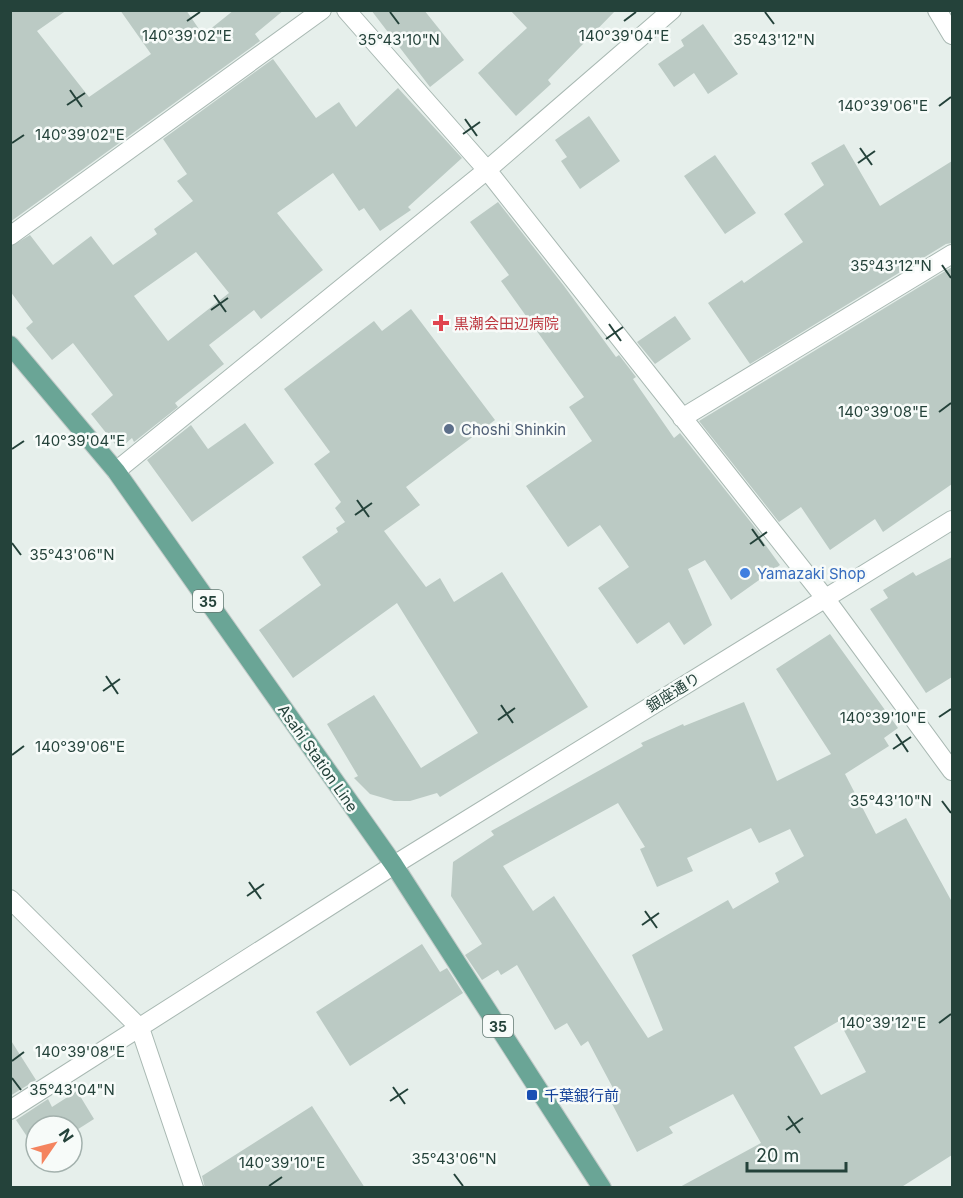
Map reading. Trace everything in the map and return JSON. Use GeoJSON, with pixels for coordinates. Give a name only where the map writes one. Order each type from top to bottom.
{"type":"FeatureCollection","features":[{"type":"Feature","properties":{"kind":"main road","name":"Asahi Station Line"},"geometry":{"type":"LineString","coordinates":[[10,345],[116,471],[394,865],[602,1188]]}},
{"type":"Feature","properties":{"kind":"street"},"geometry":{"type":"LineString","coordinates":[[10,236],[322,10]]}},
{"type":"Feature","properties":{"kind":"street"},"geometry":{"type":"LineString","coordinates":[[346,10],[486,170],[825,598],[952,771]]}},
{"type":"Feature","properties":{"kind":"street"},"geometry":{"type":"LineString","coordinates":[[116,471],[486,170],[672,10]]}},
{"type":"Feature","properties":{"kind":"street"},"geometry":{"type":"LineString","coordinates":[[937,10],[952,35]]}},
{"type":"Feature","properties":{"kind":"street"},"geometry":{"type":"LineString","coordinates":[[682,418],[952,254]]}},
{"type":"Feature","properties":{"kind":"street","name":"銀座通り"},"geometry":{"type":"LineString","coordinates":[[10,1110],[394,865],[952,520]]}},
{"type":"Feature","properties":{"kind":"street"},"geometry":{"type":"LineString","coordinates":[[10,899],[140,1028],[194,1188]]}},
{"type":"Feature","properties":{"kind":"building"},"geometry":{"type":"Polygon","coordinates":[[[10,10],[67,10],[37,31],[89,97],[151,54],[120,10],[186,10],[203,35],[234,10],[284,10],[255,34],[260,41],[10,222],[10,10]]]}},
{"type":"Feature","properties":{"kind":"building"},"geometry":{"type":"Polygon","coordinates":[[[371,10],[424,10],[464,60],[430,87],[371,10]]]}},
{"type":"Feature","properties":{"kind":"building"},"geometry":{"type":"Polygon","coordinates":[[[510,10],[616,10],[548,80],[551,84],[516,116],[478,73],[527,28],[510,10]]]}},
{"type":"Feature","properties":{"kind":"building"},"geometry":{"type":"Polygon","coordinates":[[[703,24],[738,74],[708,94],[694,73],[674,87],[658,64],[684,46],[681,40],[703,24]]]}},
{"type":"Feature","properties":{"kind":"building"},"geometry":{"type":"Polygon","coordinates":[[[273,59],[316,118],[339,102],[356,127],[398,88],[462,158],[408,207],[411,210],[380,231],[364,208],[359,211],[333,173],[277,213],[323,270],[261,319],[254,310],[209,345],[224,364],[175,403],[178,407],[134,442],[132,438],[119,449],[91,414],[113,395],[73,343],[52,360],[26,328],[33,322],[10,291],[10,247],[30,235],[53,265],[91,236],[113,265],[157,234],[154,229],[193,201],[177,181],[187,174],[163,139],[273,59]],[[196,252],[134,296],[168,341],[229,293],[196,252]]]}},
{"type":"Feature","properties":{"kind":"building"},"geometry":{"type":"Polygon","coordinates":[[[589,116],[620,161],[580,189],[561,161],[567,157],[555,140],[589,116]]]}},
{"type":"Feature","properties":{"kind":"building"},"geometry":{"type":"Polygon","coordinates":[[[844,144],[880,206],[952,161],[952,243],[946,244],[750,364],[708,303],[742,280],[744,283],[803,242],[784,214],[824,185],[811,163],[844,144]]]}},
{"type":"Feature","properties":{"kind":"building"},"geometry":{"type":"Polygon","coordinates":[[[715,155],[756,213],[725,234],[684,176],[715,155]]]}},
{"type":"Feature","properties":{"kind":"building"},"geometry":{"type":"Polygon","coordinates":[[[498,202],[616,357],[619,355],[636,377],[633,379],[674,438],[680,433],[761,535],[759,536],[780,565],[731,600],[705,560],[688,569],[712,625],[684,645],[669,622],[637,644],[598,588],[629,567],[600,525],[568,547],[526,486],[592,441],[569,407],[584,397],[501,281],[509,275],[470,222],[498,202]]]}},
{"type":"Feature","properties":{"kind":"building"},"geometry":{"type":"Polygon","coordinates":[[[952,267],[952,484],[883,532],[875,519],[830,550],[801,507],[779,522],[699,421],[952,267]]]}},
{"type":"Feature","properties":{"kind":"building"},"geometry":{"type":"Polygon","coordinates":[[[411,309],[495,420],[406,487],[420,505],[384,531],[426,587],[440,578],[454,602],[502,572],[588,707],[440,797],[437,793],[410,801],[394,801],[370,794],[354,778],[358,776],[327,724],[374,695],[421,768],[478,733],[397,603],[293,678],[259,630],[321,585],[302,557],[338,532],[336,528],[345,522],[335,508],[341,502],[314,464],[330,452],[284,389],[374,321],[382,331],[411,309]]]}},
{"type":"Feature","properties":{"kind":"building"},"geometry":{"type":"Polygon","coordinates":[[[675,316],[691,339],[655,364],[637,342],[675,316]]]}},
{"type":"Feature","properties":{"kind":"building"},"geometry":{"type":"Polygon","coordinates":[[[245,423],[274,463],[192,522],[147,460],[191,425],[208,449],[245,423]]]}},
{"type":"Feature","properties":{"kind":"building"},"geometry":{"type":"Polygon","coordinates":[[[952,557],[952,677],[926,693],[870,609],[888,598],[883,590],[913,572],[916,576],[952,557]]]}},
{"type":"Feature","properties":{"kind":"building"},"geometry":{"type":"Polygon","coordinates":[[[830,634],[898,728],[884,738],[889,746],[845,774],[876,834],[906,818],[952,902],[952,1155],[900,1188],[678,1188],[761,1143],[733,1094],[669,1127],[673,1133],[637,1152],[607,1094],[614,1090],[588,1041],[581,1046],[567,1023],[555,1030],[517,965],[501,975],[498,970],[482,980],[465,955],[482,944],[451,896],[453,862],[494,835],[491,831],[643,746],[641,743],[683,724],[684,726],[744,702],[777,781],[831,754],[776,669],[830,634]],[[618,803],[503,866],[533,911],[554,896],[648,1038],[663,1030],[632,955],[728,900],[733,909],[779,882],[775,873],[804,856],[790,829],[759,843],[751,828],[687,858],[693,871],[657,887],[640,849],[645,847],[618,803]],[[839,1021],[794,1047],[821,1095],[866,1072],[839,1021]]]}},
{"type":"Feature","properties":{"kind":"building"},"geometry":{"type":"Polygon","coordinates":[[[422,944],[440,972],[447,968],[463,993],[350,1066],[316,1012],[422,944]]]}},
{"type":"Feature","properties":{"kind":"building"},"geometry":{"type":"Polygon","coordinates":[[[10,1039],[36,1080],[10,1096],[10,1039]]]}},
{"type":"Feature","properties":{"kind":"building"},"geometry":{"type":"Polygon","coordinates":[[[77,1091],[94,1119],[84,1125],[84,1114],[25,1114],[48,1099],[52,1107],[77,1091]]]}},
{"type":"Feature","properties":{"kind":"building"},"geometry":{"type":"Polygon","coordinates":[[[312,1106],[365,1188],[205,1188],[202,1176],[312,1106]]]}},
{"type":"Feature","properties":{"kind":"building"},"geometry":{"type":"Polygon","coordinates":[[[24,1115],[24,1132],[16,1120],[24,1115]]]}},
{"type":"Feature","properties":{"kind":"place","name":"黒潮会田辺病院"},"geometry":{"type":"Point","coordinates":[441,323]}},
{"type":"Feature","properties":{"kind":"place","name":"Choshi Shinkin"},"geometry":{"type":"Point","coordinates":[449,429]}},
{"type":"Feature","properties":{"kind":"place","name":"Yamazaki Shop"},"geometry":{"type":"Point","coordinates":[745,573]}},
{"type":"Feature","properties":{"kind":"place","name":"千葉銀行前"},"geometry":{"type":"Point","coordinates":[532,1095]}}]}
